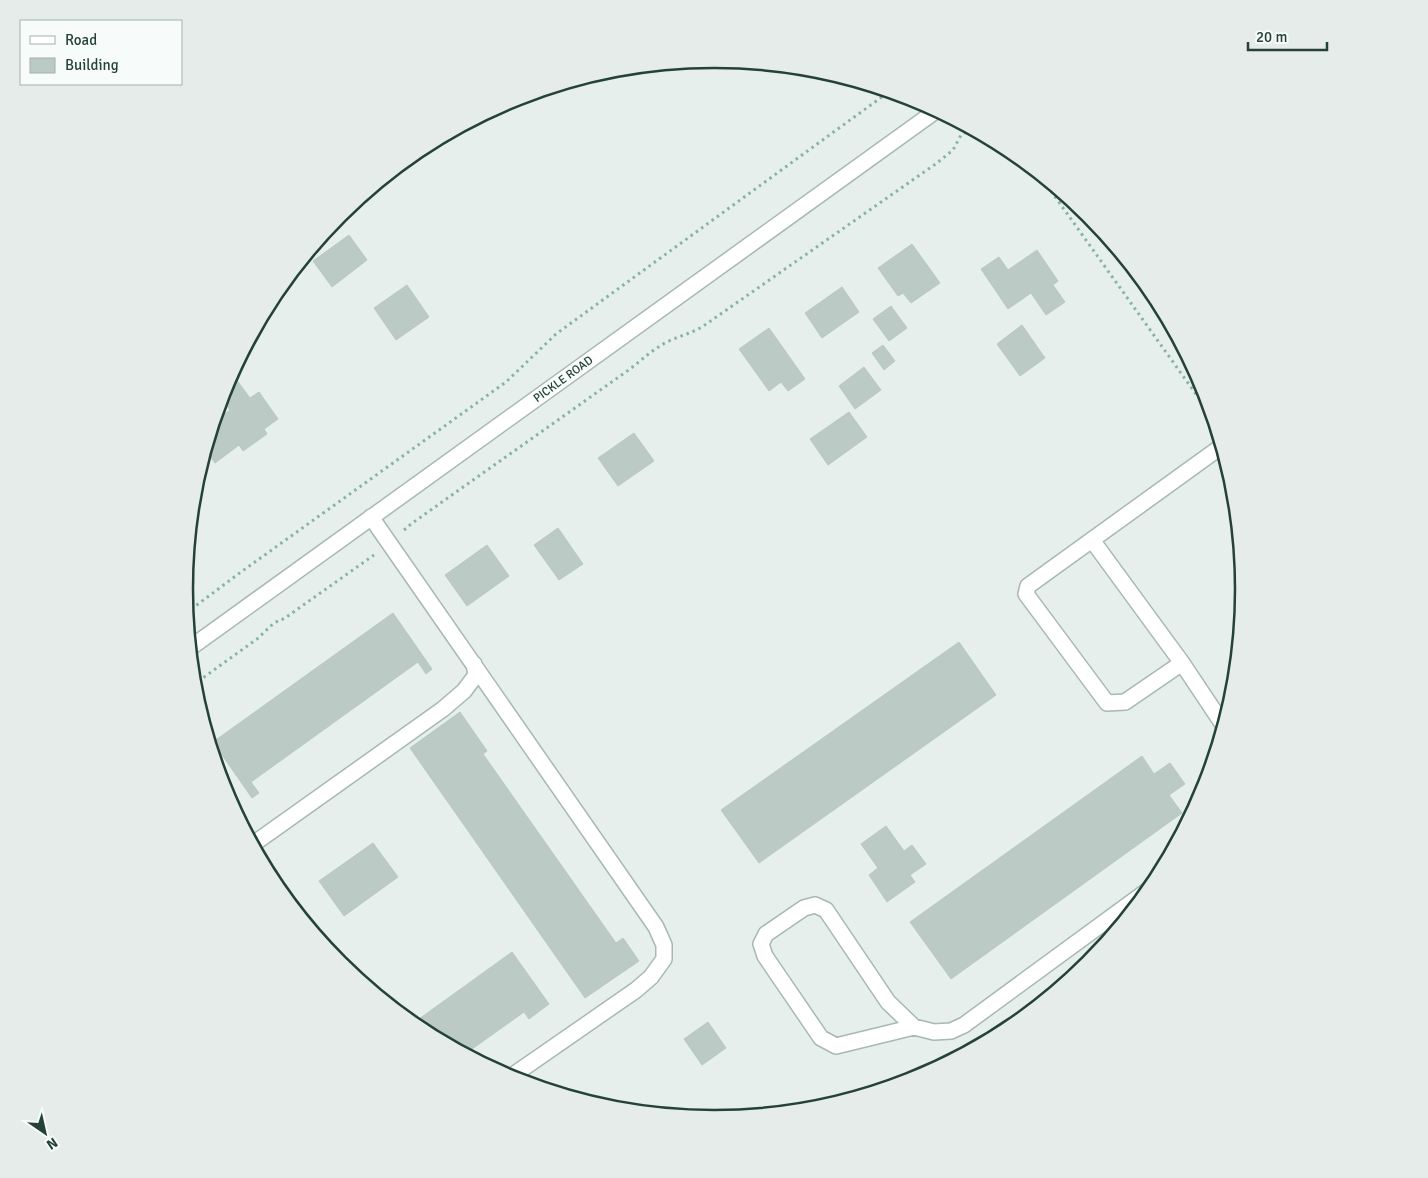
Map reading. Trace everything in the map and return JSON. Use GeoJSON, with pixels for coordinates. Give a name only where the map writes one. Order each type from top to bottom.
{"type":"FeatureCollection","features":[{"type":"Feature","properties":{"kind":"street","name":"PICKLE ROAD"},"geometry":{"type":"LineString","coordinates":[[196,644],[931,115]]}},
{"type":"Feature","properties":{"kind":"street"},"geometry":{"type":"LineString","coordinates":[[1182,663],[1125,702],[1106,702],[1026,594],[1028,586],[1217,450]]}},
{"type":"Feature","properties":{"kind":"street"},"geometry":{"type":"LineString","coordinates":[[371,517],[648,914],[664,945],[664,959],[651,977],[636,990],[517,1072]]}},
{"type":"Feature","properties":{"kind":"street"},"geometry":{"type":"LineString","coordinates":[[1092,540],[1182,663],[1219,719]]}},
{"type":"Feature","properties":{"kind":"street"},"geometry":{"type":"LineString","coordinates":[[257,841],[443,709],[464,691],[476,675],[474,664]]}},
{"type":"Feature","properties":{"kind":"street"},"geometry":{"type":"LineString","coordinates":[[914,1027],[888,1002],[826,910],[815,905],[804,908],[766,934],[761,944],[765,956],[821,1038],[836,1046],[914,1027],[934,1032],[951,1032],[1129,905]]}},
{"type":"Feature","properties":{"kind":"path"},"geometry":{"type":"LineString","coordinates":[[194,607],[506,382],[556,334],[884,96]]}},
{"type":"Feature","properties":{"kind":"path"},"geometry":{"type":"LineString","coordinates":[[400,535],[411,524],[630,369],[646,355],[668,342],[686,336],[702,327],[937,163],[953,150],[961,135],[965,132]]}},
{"type":"Feature","properties":{"kind":"path"},"geometry":{"type":"LineString","coordinates":[[1051,192],[1200,400]]}},
{"type":"Feature","properties":{"kind":"path"},"geometry":{"type":"LineString","coordinates":[[201,679],[274,624],[380,551]]}},
{"type":"Feature","properties":{"kind":"building"},"geometry":{"type":"Polygon","coordinates":[[[349,235],[367,260],[332,287],[313,261],[349,235]]]}},
{"type":"Feature","properties":{"kind":"building"},"geometry":{"type":"Polygon","coordinates":[[[912,244],[940,283],[911,303],[903,293],[898,296],[878,268],[912,244]]]}},
{"type":"Feature","properties":{"kind":"building"},"geometry":{"type":"Polygon","coordinates":[[[1037,250],[1058,281],[1053,285],[1065,302],[1046,315],[1031,293],[1008,309],[981,269],[999,257],[1008,270],[1037,250]]]}},
{"type":"Feature","properties":{"kind":"building"},"geometry":{"type":"Polygon","coordinates":[[[407,285],[429,317],[396,340],[374,308],[407,285]]]}},
{"type":"Feature","properties":{"kind":"building"},"geometry":{"type":"Polygon","coordinates":[[[842,287],[859,312],[822,338],[805,313],[842,287]]]}},
{"type":"Feature","properties":{"kind":"building"},"geometry":{"type":"Polygon","coordinates":[[[891,306],[907,328],[889,341],[873,319],[891,306]]]}},
{"type":"Feature","properties":{"kind":"building"},"geometry":{"type":"Polygon","coordinates":[[[1022,325],[1045,358],[1020,376],[997,344],[1022,325]]]}},
{"type":"Feature","properties":{"kind":"building"},"geometry":{"type":"Polygon","coordinates":[[[769,328],[805,379],[788,391],[781,382],[769,391],[739,349],[769,328]]]}},
{"type":"Feature","properties":{"kind":"building"},"geometry":{"type":"Polygon","coordinates":[[[883,345],[895,361],[884,370],[872,353],[883,345]]]}},
{"type":"Feature","properties":{"kind":"building"},"geometry":{"type":"Polygon","coordinates":[[[864,367],[881,390],[855,409],[839,386],[864,367]]]}},
{"type":"Feature","properties":{"kind":"building"},"geometry":{"type":"Polygon","coordinates":[[[236,379],[250,398],[259,392],[278,419],[264,429],[267,434],[243,451],[239,445],[215,463],[210,454],[222,416],[230,410],[226,405],[236,379]]]}},
{"type":"Feature","properties":{"kind":"building"},"geometry":{"type":"Polygon","coordinates":[[[849,412],[867,437],[828,465],[810,439],[849,412]]]}},
{"type":"Feature","properties":{"kind":"building"},"geometry":{"type":"Polygon","coordinates":[[[634,433],[654,461],[618,486],[598,458],[634,433]]]}},
{"type":"Feature","properties":{"kind":"building"},"geometry":{"type":"Polygon","coordinates":[[[558,528],[583,564],[559,580],[534,545],[558,528]]]}},
{"type":"Feature","properties":{"kind":"building"},"geometry":{"type":"Polygon","coordinates":[[[487,545],[509,576],[467,606],[445,575],[487,545]]]}},
{"type":"Feature","properties":{"kind":"building"},"geometry":{"type":"Polygon","coordinates":[[[393,613],[432,669],[426,674],[418,662],[251,782],[259,793],[252,798],[217,748],[215,741],[393,613]]]}},
{"type":"Feature","properties":{"kind":"building"},"geometry":{"type":"Polygon","coordinates":[[[959,642],[996,695],[759,863],[721,810],[959,642]]]}},
{"type":"Feature","properties":{"kind":"building"},"geometry":{"type":"Polygon","coordinates":[[[460,712],[487,751],[483,754],[616,943],[623,938],[639,961],[585,998],[410,748],[460,712]]]}},
{"type":"Feature","properties":{"kind":"building"},"geometry":{"type":"Polygon","coordinates":[[[1142,756],[1154,774],[1170,763],[1185,784],[1169,795],[1182,813],[951,979],[910,922],[1142,756]]]}},
{"type":"Feature","properties":{"kind":"building"},"geometry":{"type":"Polygon","coordinates":[[[886,826],[904,851],[912,845],[926,864],[910,875],[915,882],[887,902],[869,875],[878,868],[861,844],[886,826]]]}},
{"type":"Feature","properties":{"kind":"building"},"geometry":{"type":"Polygon","coordinates":[[[373,843],[398,877],[344,916],[319,881],[373,843]]]}},
{"type":"Feature","properties":{"kind":"building"},"geometry":{"type":"Polygon","coordinates":[[[512,952],[549,1004],[529,1019],[524,1012],[470,1050],[419,1019],[512,952]]]}},
{"type":"Feature","properties":{"kind":"building"},"geometry":{"type":"Polygon","coordinates":[[[708,1022],[726,1048],[702,1065],[684,1039],[708,1022]]]}}]}
